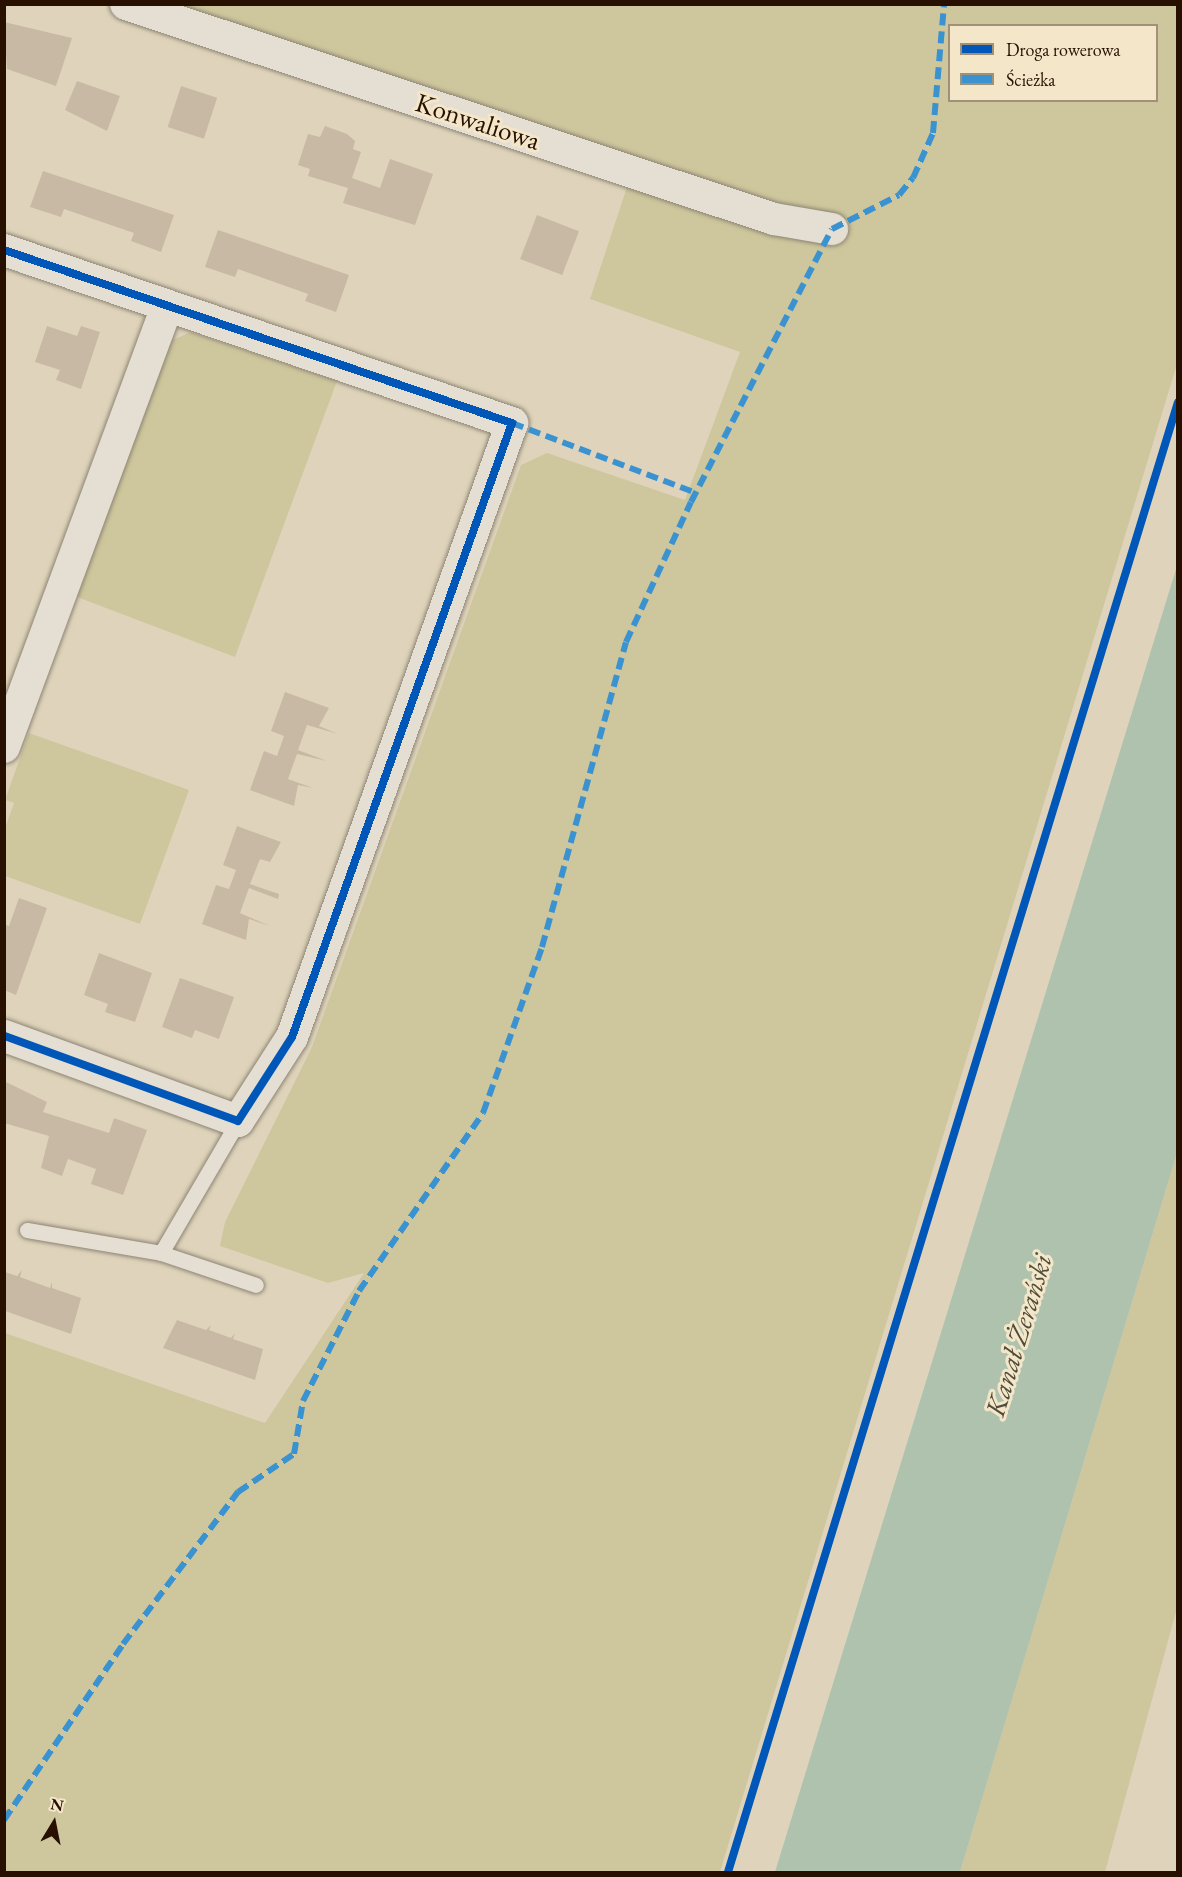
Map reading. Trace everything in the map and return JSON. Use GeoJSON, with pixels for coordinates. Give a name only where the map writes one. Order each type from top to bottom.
{"type":"FeatureCollection","features":[{"type":"Feature","properties":{"kind":"street","name":"Konwaliowa"},"geometry":{"type":"LineString","coordinates":[[126,4],[774,219],[832,229]]}},
{"type":"Feature","properties":{"kind":"street"},"geometry":{"type":"LineString","coordinates":[[4,250],[512,423],[292,1037],[238,1121],[4,1036]]}},
{"type":"Feature","properties":{"kind":"street"},"geometry":{"type":"LineString","coordinates":[[4,747],[167,306]]}},
{"type":"Feature","properties":{"kind":"lane"},"geometry":{"type":"LineString","coordinates":[[161,1253],[238,1121]]}},
{"type":"Feature","properties":{"kind":"lane"},"geometry":{"type":"LineString","coordinates":[[27,1230],[161,1253],[256,1285]]}},
{"type":"Feature","properties":{"kind":"shaded area"},"geometry":{"type":"Polygon","coordinates":[[[169,5],[1177,5],[1177,364],[720,1872],[5,1872],[5,1333],[265,1423],[364,1273],[328,1283],[220,1246],[225,1222],[312,1047],[521,465],[547,453],[685,500],[740,352],[590,299],[628,184],[790,207],[169,5]]]}},
{"type":"Feature","properties":{"kind":"shaded area"},"geometry":{"type":"Polygon","coordinates":[[[191,332],[337,381],[235,657],[77,597],[168,342],[191,332]]]}},
{"type":"Feature","properties":{"kind":"shaded area"},"geometry":{"type":"Polygon","coordinates":[[[29,733],[189,790],[140,924],[5,876],[5,828],[14,803],[5,800],[29,733]]]}},
{"type":"Feature","properties":{"kind":"shaded area"},"geometry":{"type":"Polygon","coordinates":[[[1177,1153],[1177,1608],[1105,1872],[960,1872],[1177,1153]]]}},
{"type":"Feature","properties":{"kind":"water","name":"Kanał Żerański"},"geometry":{"type":"Polygon","coordinates":[[[1177,566],[1177,1153],[960,1872],[775,1872],[1177,566]]]}},
{"type":"Feature","properties":{"kind":"building"},"geometry":{"type":"Polygon","coordinates":[[[4,22],[72,38],[56,86],[7,69],[4,22]]]}},
{"type":"Feature","properties":{"kind":"building"},"geometry":{"type":"Polygon","coordinates":[[[77,81],[120,96],[107,131],[65,110],[77,81]]]}},
{"type":"Feature","properties":{"kind":"building"},"geometry":{"type":"Polygon","coordinates":[[[181,86],[217,98],[204,139],[168,127],[181,86]]]}},
{"type":"Feature","properties":{"kind":"building"},"geometry":{"type":"Polygon","coordinates":[[[325,126],[347,134],[355,141],[353,149],[361,152],[352,178],[380,188],[390,159],[433,174],[415,225],[343,203],[348,188],[308,176],[310,169],[298,165],[308,134],[320,137],[325,126]]]}},
{"type":"Feature","properties":{"kind":"building"},"geometry":{"type":"Polygon","coordinates":[[[43,171],[174,215],[161,252],[131,241],[134,233],[64,209],[61,217],[30,207],[43,171]]]}},
{"type":"Feature","properties":{"kind":"building"},"geometry":{"type":"Polygon","coordinates":[[[537,215],[579,231],[562,275],[520,259],[537,215]]]}},
{"type":"Feature","properties":{"kind":"building"},"geometry":{"type":"Polygon","coordinates":[[[218,230],[349,275],[336,312],[305,301],[308,294],[238,269],[235,277],[205,267],[218,230]]]}},
{"type":"Feature","properties":{"kind":"building"},"geometry":{"type":"Polygon","coordinates":[[[47,326],[77,336],[81,326],[100,332],[81,389],[56,380],[60,370],[35,362],[47,326]]]}},
{"type":"Feature","properties":{"kind":"building"},"geometry":{"type":"Polygon","coordinates":[[[285,692],[329,708],[319,726],[338,734],[307,725],[298,750],[327,761],[297,754],[288,779],[313,788],[298,785],[294,806],[250,790],[264,751],[277,756],[284,736],[271,731],[285,692]]]}},
{"type":"Feature","properties":{"kind":"building"},"geometry":{"type":"Polygon","coordinates":[[[237,826],[281,842],[270,862],[260,859],[250,884],[279,894],[278,899],[249,888],[240,913],[270,926],[249,919],[246,940],[202,924],[216,885],[229,889],[236,870],[223,865],[237,826]]]}},
{"type":"Feature","properties":{"kind":"building"},"geometry":{"type":"Polygon","coordinates":[[[19,898],[47,908],[16,995],[4,990],[4,924],[9,926],[19,898]]]}},
{"type":"Feature","properties":{"kind":"building"},"geometry":{"type":"Polygon","coordinates":[[[99,953],[152,973],[135,1022],[105,1012],[108,1004],[84,995],[99,953]]]}},
{"type":"Feature","properties":{"kind":"building"},"geometry":{"type":"Polygon","coordinates":[[[180,978],[234,997],[219,1039],[195,1030],[192,1038],[162,1027],[180,978]]]}},
{"type":"Feature","properties":{"kind":"building"},"geometry":{"type":"Polygon","coordinates":[[[4,1081],[47,1102],[43,1112],[109,1133],[114,1118],[147,1130],[123,1195],[91,1184],[96,1169],[68,1159],[62,1176],[41,1168],[49,1136],[4,1123],[4,1081]]]}},
{"type":"Feature","properties":{"kind":"building"},"geometry":{"type":"Polygon","coordinates":[[[22,1270],[20,1277],[50,1288],[52,1282],[52,1288],[81,1298],[71,1334],[5,1311],[5,1272],[17,1276],[22,1270]]]}},
{"type":"Feature","properties":{"kind":"building"},"geometry":{"type":"Polygon","coordinates":[[[177,1320],[206,1330],[211,1325],[209,1330],[231,1338],[235,1333],[233,1339],[263,1349],[255,1380],[163,1348],[177,1320]]]}},
{"type":"Feature","properties":{"kind":"marked path"},"geometry":{"type":"LineString","coordinates":[[4,1820],[123,1644],[238,1492],[294,1454],[303,1401],[359,1291],[483,1113],[542,947],[626,642],[691,502],[832,229],[899,195],[913,178],[933,133],[944,4]]}},
{"type":"Feature","properties":{"kind":"marked path"},"geometry":{"type":"LineString","coordinates":[[512,423],[696,493]]}},
{"type":"Feature","properties":{"kind":"cycle path"},"geometry":{"type":"LineString","coordinates":[[4,250],[512,423],[292,1037],[238,1121],[4,1036]]}},
{"type":"Feature","properties":{"kind":"cycle path"},"geometry":{"type":"LineString","coordinates":[[728,1872],[1178,402]]}}]}
